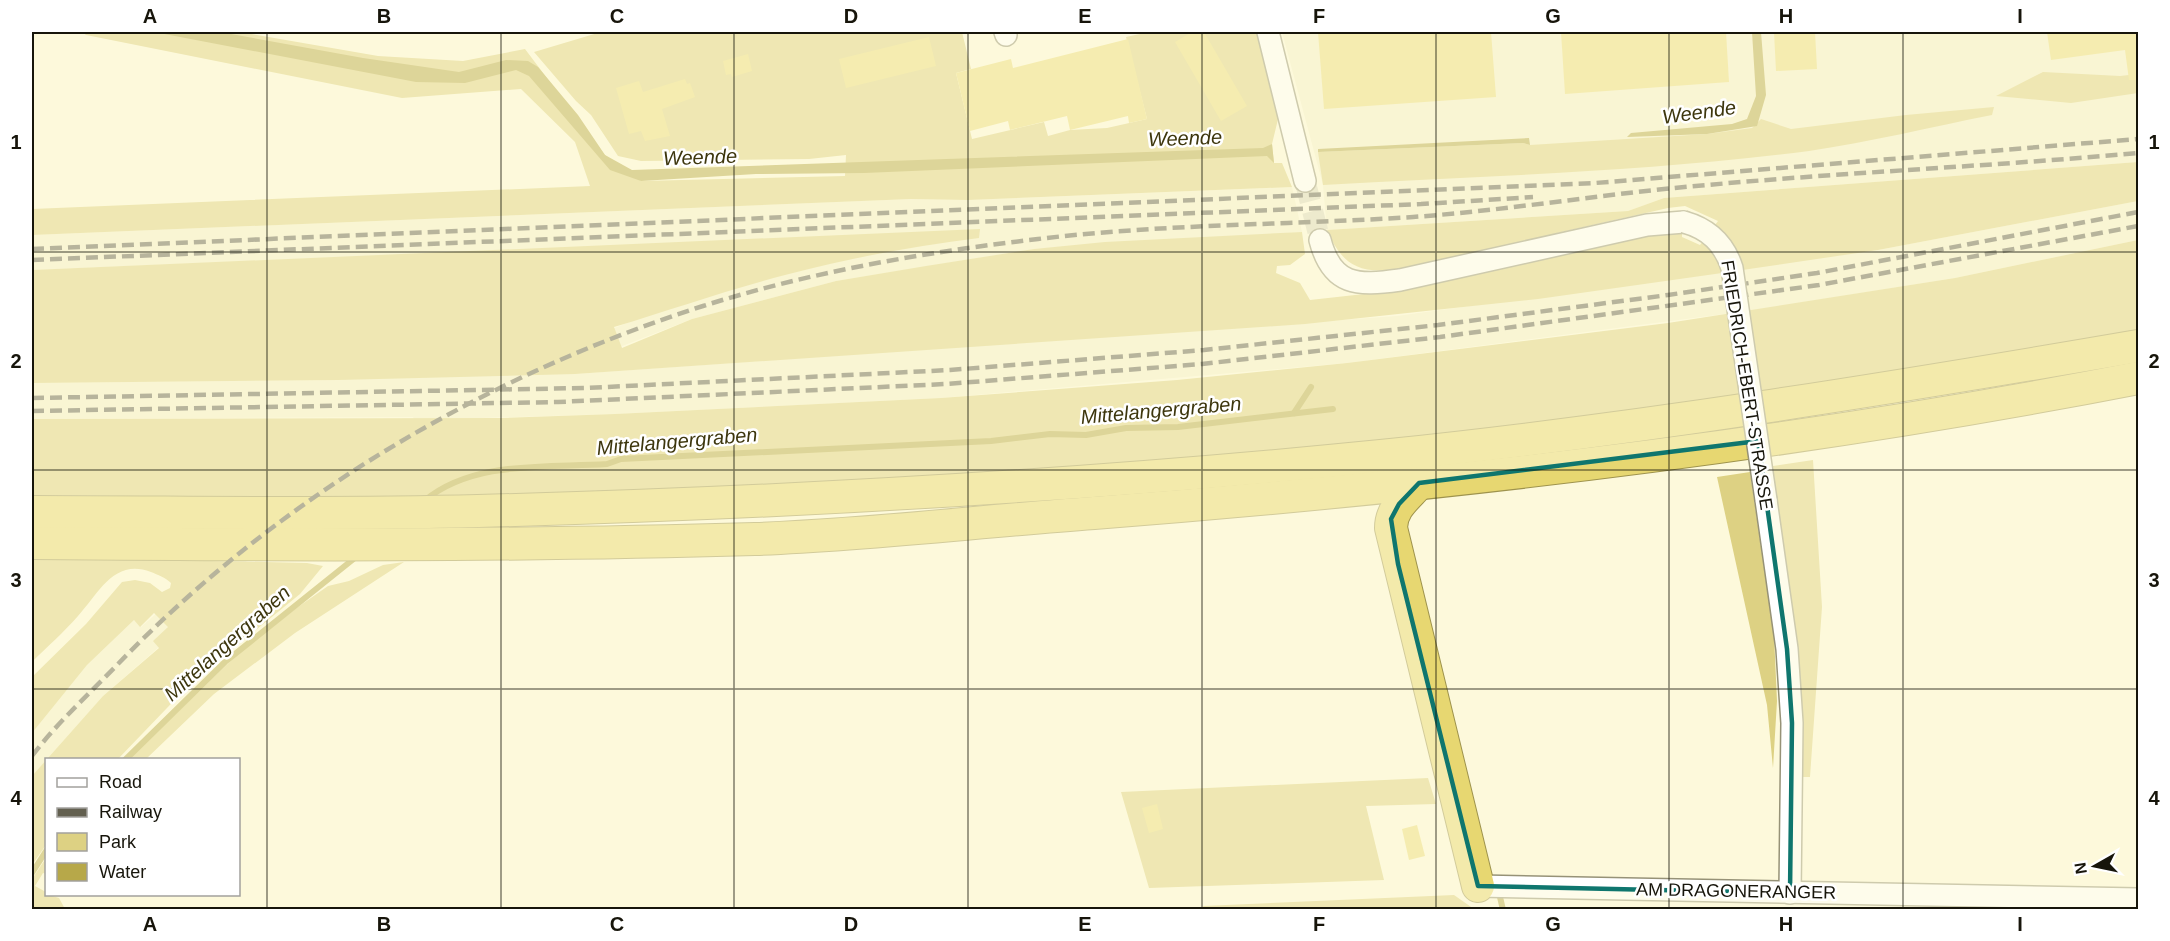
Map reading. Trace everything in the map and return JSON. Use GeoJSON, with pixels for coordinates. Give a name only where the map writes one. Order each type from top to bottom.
{"type":"FeatureCollection","features":[{"type":"Feature","properties":{"kind":"highway"},"geometry":{"type":"LineString","coordinates":[[32,513],[474,511],[723,503],[1161,476],[1380,456],[1711,416],[2139,346]]}},
{"type":"Feature","properties":{"kind":"highway"},"geometry":{"type":"LineString","coordinates":[[32,543],[332,545],[759,539],[1175,507],[1419,483],[1788,437],[2043,397],[2139,378]]}},
{"type":"Feature","properties":{"kind":"highway"},"geometry":{"type":"LineString","coordinates":[[1419,483],[1399,504],[1391,519],[1391,528],[1478,886]]}},
{"type":"Feature","properties":{"kind":"street"},"geometry":{"type":"LineString","coordinates":[[1268,32],[1305,181]]}},
{"type":"Feature","properties":{"kind":"street","name":"FRIEDRICH-EBERT-STRASSE"},"geometry":{"type":"LineString","coordinates":[[1320,240],[1329,266],[1335,272],[1351,280],[1371,284],[1400,280],[1647,225],[1684,222],[1702,229],[1718,241],[1732,268],[1787,649],[1792,723],[1790,893]]}},
{"type":"Feature","properties":{"kind":"street","name":"AM DRAGONERANGER"},"geometry":{"type":"LineString","coordinates":[[1478,886],[2139,899]]}},
{"type":"Feature","properties":{"kind":"highlighted area"},"geometry":{"type":"Polygon","coordinates":[[[1758,441],[1787,649],[1792,723],[1790,893],[1478,886],[1398,564],[1391,519],[1399,504],[1419,483],[1758,441]]]}},
{"type":"Feature","properties":{"kind":"shaded area"},"geometry":{"type":"Polygon","coordinates":[[[1282,32],[2138,32],[2138,162],[1664,198],[1628,211],[1327,230],[1323,185],[1282,32]]]}},
{"type":"Feature","properties":{"kind":"shaded area"},"geometry":{"type":"Polygon","coordinates":[[[1292,187],[1302,232],[1034,249],[836,281],[692,319],[599,355],[575,374],[1397,316],[1878,250],[2138,201],[2138,240],[1955,278],[1755,310],[1347,363],[941,398],[615,414],[479,418],[262,548],[154,641],[159,647],[103,696],[48,758],[45,758],[45,761],[32,776],[32,733],[87,665],[134,620],[141,627],[250,532],[414,417],[32,419],[32,383],[338,380],[592,337],[642,317],[639,245],[32,270],[32,235],[911,199],[968,200],[1292,187]]]}},
{"type":"Feature","properties":{"kind":"green space"},"geometry":{"type":"Polygon","coordinates":[[[82,32],[240,32],[378,56],[463,61],[525,49],[605,155],[641,181],[845,176],[846,155],[809,159],[641,161],[618,156],[591,115],[534,52],[601,32],[962,32],[971,69],[956,73],[972,139],[1044,122],[1048,136],[1070,130],[1107,128],[1147,119],[1126,37],[1149,32],[1259,32],[1280,111],[1272,144],[1274,163],[1282,163],[1292,187],[968,200],[911,199],[32,235],[32,209],[590,186],[575,142],[521,89],[402,98],[86,35],[82,32]]]}},
{"type":"Feature","properties":{"kind":"green space"},"geometry":{"type":"Polygon","coordinates":[[[2043,72],[2120,76],[2138,74],[2138,93],[2071,103],[1996,96],[2043,72]]]}},
{"type":"Feature","properties":{"kind":"green space"},"geometry":{"type":"Polygon","coordinates":[[[1994,107],[1992,115],[1809,151],[1627,169],[1323,185],[1318,152],[1523,143],[1530,145],[1707,134],[1752,128],[1761,119],[1791,129],[1994,107]]]}},
{"type":"Feature","properties":{"kind":"green space"},"geometry":{"type":"Polygon","coordinates":[[[2138,162],[2138,201],[1878,250],[1538,299],[1305,324],[575,374],[338,380],[32,383],[32,270],[980,229],[979,238],[882,253],[809,269],[742,287],[614,327],[622,348],[692,319],[836,281],[1034,249],[1105,242],[1302,232],[1305,254],[1290,265],[1277,266],[1276,273],[1300,283],[1310,300],[1373,293],[1659,234],[1682,234],[1682,237],[1700,245],[1718,221],[1685,206],[1668,208],[1557,233],[1527,244],[1391,273],[1389,270],[1357,267],[1343,257],[1327,230],[1628,211],[1664,198],[2138,162]]]}},
{"type":"Feature","properties":{"kind":"green space"},"geometry":{"type":"Polygon","coordinates":[[[2138,240],[2138,332],[1765,393],[1536,423],[1292,451],[867,483],[494,496],[294,498],[32,495],[32,419],[501,418],[941,398],[1177,380],[1347,363],[1668,323],[1955,278],[2138,240]]]}},
{"type":"Feature","properties":{"kind":"green space"},"geometry":{"type":"Polygon","coordinates":[[[1813,460],[1822,607],[1810,777],[1801,777],[1796,656],[1773,466],[1813,460]]]}},
{"type":"Feature","properties":{"kind":"green space"},"geometry":{"type":"Polygon","coordinates":[[[1750,472],[1774,635],[1777,701],[1773,768],[1767,705],[1717,477],[1750,472]]]}},
{"type":"Feature","properties":{"kind":"green space"},"geometry":{"type":"Polygon","coordinates":[[[32,557],[307,563],[323,566],[300,594],[191,683],[119,758],[48,758],[103,696],[159,648],[153,641],[168,627],[154,613],[140,627],[134,620],[87,665],[32,733],[32,677],[86,624],[122,582],[135,580],[150,583],[162,592],[170,588],[171,583],[159,575],[138,569],[117,574],[32,662],[32,557]]]}},
{"type":"Feature","properties":{"kind":"green space"},"geometry":{"type":"Polygon","coordinates":[[[404,562],[295,633],[214,694],[147,758],[130,758],[240,652],[298,607],[328,586],[349,581],[383,565],[404,562]]]}},
{"type":"Feature","properties":{"kind":"green space"},"geometry":{"type":"Polygon","coordinates":[[[45,761],[45,846],[32,865],[32,776],[45,761]]]}},
{"type":"Feature","properties":{"kind":"green space"},"geometry":{"type":"Polygon","coordinates":[[[1428,778],[1436,804],[1366,806],[1384,880],[1149,888],[1121,792],[1428,778]]]}},
{"type":"Feature","properties":{"kind":"green space"},"geometry":{"type":"Polygon","coordinates":[[[45,860],[45,874],[43,873],[35,886],[45,891],[45,896],[59,898],[65,909],[32,909],[32,879],[45,860]]]}},
{"type":"Feature","properties":{"kind":"green space"},"geometry":{"type":"Polygon","coordinates":[[[1454,895],[1474,909],[1204,910],[1203,906],[1454,895]]]}},
{"type":"Feature","properties":{"kind":"water"},"geometry":{"type":"Polygon","coordinates":[[[154,32],[220,32],[363,58],[459,72],[506,60],[528,61],[538,67],[578,115],[605,155],[632,170],[1263,148],[1272,144],[1274,163],[1267,156],[864,173],[756,174],[641,181],[610,170],[529,76],[516,70],[465,83],[416,82],[154,32]]]}},
{"type":"Feature","properties":{"kind":"water"},"geometry":{"type":"Polygon","coordinates":[[[1752,32],[1761,32],[1766,95],[1757,126],[1707,134],[1627,137],[1631,133],[1732,124],[1747,119],[1756,96],[1752,32]]]}},
{"type":"Feature","properties":{"kind":"water"},"geometry":{"type":"Polygon","coordinates":[[[1529,138],[1530,145],[1523,143],[1318,152],[1318,149],[1529,138]]]}},
{"type":"Feature","properties":{"kind":"building"},"geometry":{"type":"Polygon","coordinates":[[[1192,32],[1204,32],[1247,106],[1221,121],[1175,42],[1192,32]]]}},
{"type":"Feature","properties":{"kind":"building"},"geometry":{"type":"Polygon","coordinates":[[[1318,32],[1491,32],[1496,97],[1324,109],[1318,32]]]}},
{"type":"Feature","properties":{"kind":"building"},"geometry":{"type":"Polygon","coordinates":[[[1561,32],[1726,32],[1729,82],[1565,94],[1561,32]]]}},
{"type":"Feature","properties":{"kind":"building"},"geometry":{"type":"Polygon","coordinates":[[[1774,32],[1815,32],[1817,69],[1776,71],[1774,32]]]}},
{"type":"Feature","properties":{"kind":"building"},"geometry":{"type":"Polygon","coordinates":[[[2047,32],[2137,32],[2139,80],[2129,80],[2125,50],[2051,60],[2047,32]]]}},
{"type":"Feature","properties":{"kind":"building"},"geometry":{"type":"Polygon","coordinates":[[[929,37],[936,66],[846,88],[839,59],[929,37]]]}},
{"type":"Feature","properties":{"kind":"building"},"geometry":{"type":"Polygon","coordinates":[[[1128,39],[1147,119],[1129,123],[1128,116],[1070,130],[1067,116],[1010,130],[1008,121],[970,131],[956,73],[1011,59],[1013,68],[1128,39]]]}},
{"type":"Feature","properties":{"kind":"building"},"geometry":{"type":"Polygon","coordinates":[[[748,54],[752,71],[732,77],[731,74],[726,75],[723,61],[748,54]]]}},
{"type":"Feature","properties":{"kind":"building"},"geometry":{"type":"Polygon","coordinates":[[[685,79],[687,84],[690,83],[695,97],[662,109],[670,136],[645,141],[641,131],[629,134],[616,88],[639,81],[643,92],[685,79]]]}},
{"type":"Feature","properties":{"kind":"building"},"geometry":{"type":"Polygon","coordinates":[[[1157,804],[1163,829],[1149,833],[1142,808],[1157,804]]]}},
{"type":"Feature","properties":{"kind":"building"},"geometry":{"type":"Polygon","coordinates":[[[1417,825],[1425,856],[1409,860],[1402,829],[1417,825]]]}},
{"type":"Feature","properties":{"kind":"waterway"},"geometry":{"type":"LineString","coordinates":[[1294,413],[1311,387]]}},
{"type":"Feature","properties":{"kind":"waterway","name":"Mittelangergraben"},"geometry":{"type":"LineString","coordinates":[[424,501],[443,488],[465,478],[511,469],[607,464],[621,459],[991,441],[1050,434],[1086,435],[1126,428],[1178,427],[1333,409]]}},
{"type":"Feature","properties":{"kind":"waterway","name":"Mittelangergraben"},"geometry":{"type":"LineString","coordinates":[[127,758],[225,662],[356,557]]}},
{"type":"Feature","properties":{"kind":"waterway","name":"Mittelangergraben"},"geometry":{"type":"LineString","coordinates":[[32,873],[45,853]]}},
{"type":"Feature","properties":{"kind":"waterway"},"geometry":{"type":"LineString","coordinates":[[1500,897],[1503,910]]}},
{"type":"Feature","properties":{"kind":"tunnel"},"geometry":{"type":"LineString","coordinates":[[1305,181],[1320,240]]}},
{"type":"Feature","properties":{"kind":"railway"},"geometry":{"type":"LineString","coordinates":[[32,249],[1595,183],[2138,139]]}},
{"type":"Feature","properties":{"kind":"railway"},"geometry":{"type":"LineString","coordinates":[[32,756],[73,709],[117,665],[179,605],[245,548],[315,497],[388,449],[463,407],[541,369],[621,335],[744,294],[826,273],[911,257],[1085,234],[1413,217],[1707,185],[2138,153]]}},
{"type":"Feature","properties":{"kind":"railway"},"geometry":{"type":"LineString","coordinates":[[32,260],[1421,204],[1533,197]]}},
{"type":"Feature","properties":{"kind":"railway"},"geometry":{"type":"LineString","coordinates":[[32,398],[586,388],[950,370],[1204,350],[1438,325],[1817,273],[2138,212]]}},
{"type":"Feature","properties":{"kind":"railway"},"geometry":{"type":"LineString","coordinates":[[32,411],[558,402],[946,384],[1202,364],[1440,337],[1819,285],[2138,226]]}},
{"type":"Feature","properties":{"kind":"water label","name":"Weende"},"geometry":{"type":"Point","coordinates":[1699,112]}},
{"type":"Feature","properties":{"kind":"water label","name":"Weende"},"geometry":{"type":"Point","coordinates":[1185,138]}},
{"type":"Feature","properties":{"kind":"water label","name":"Weende"},"geometry":{"type":"Point","coordinates":[700,157]}}]}
